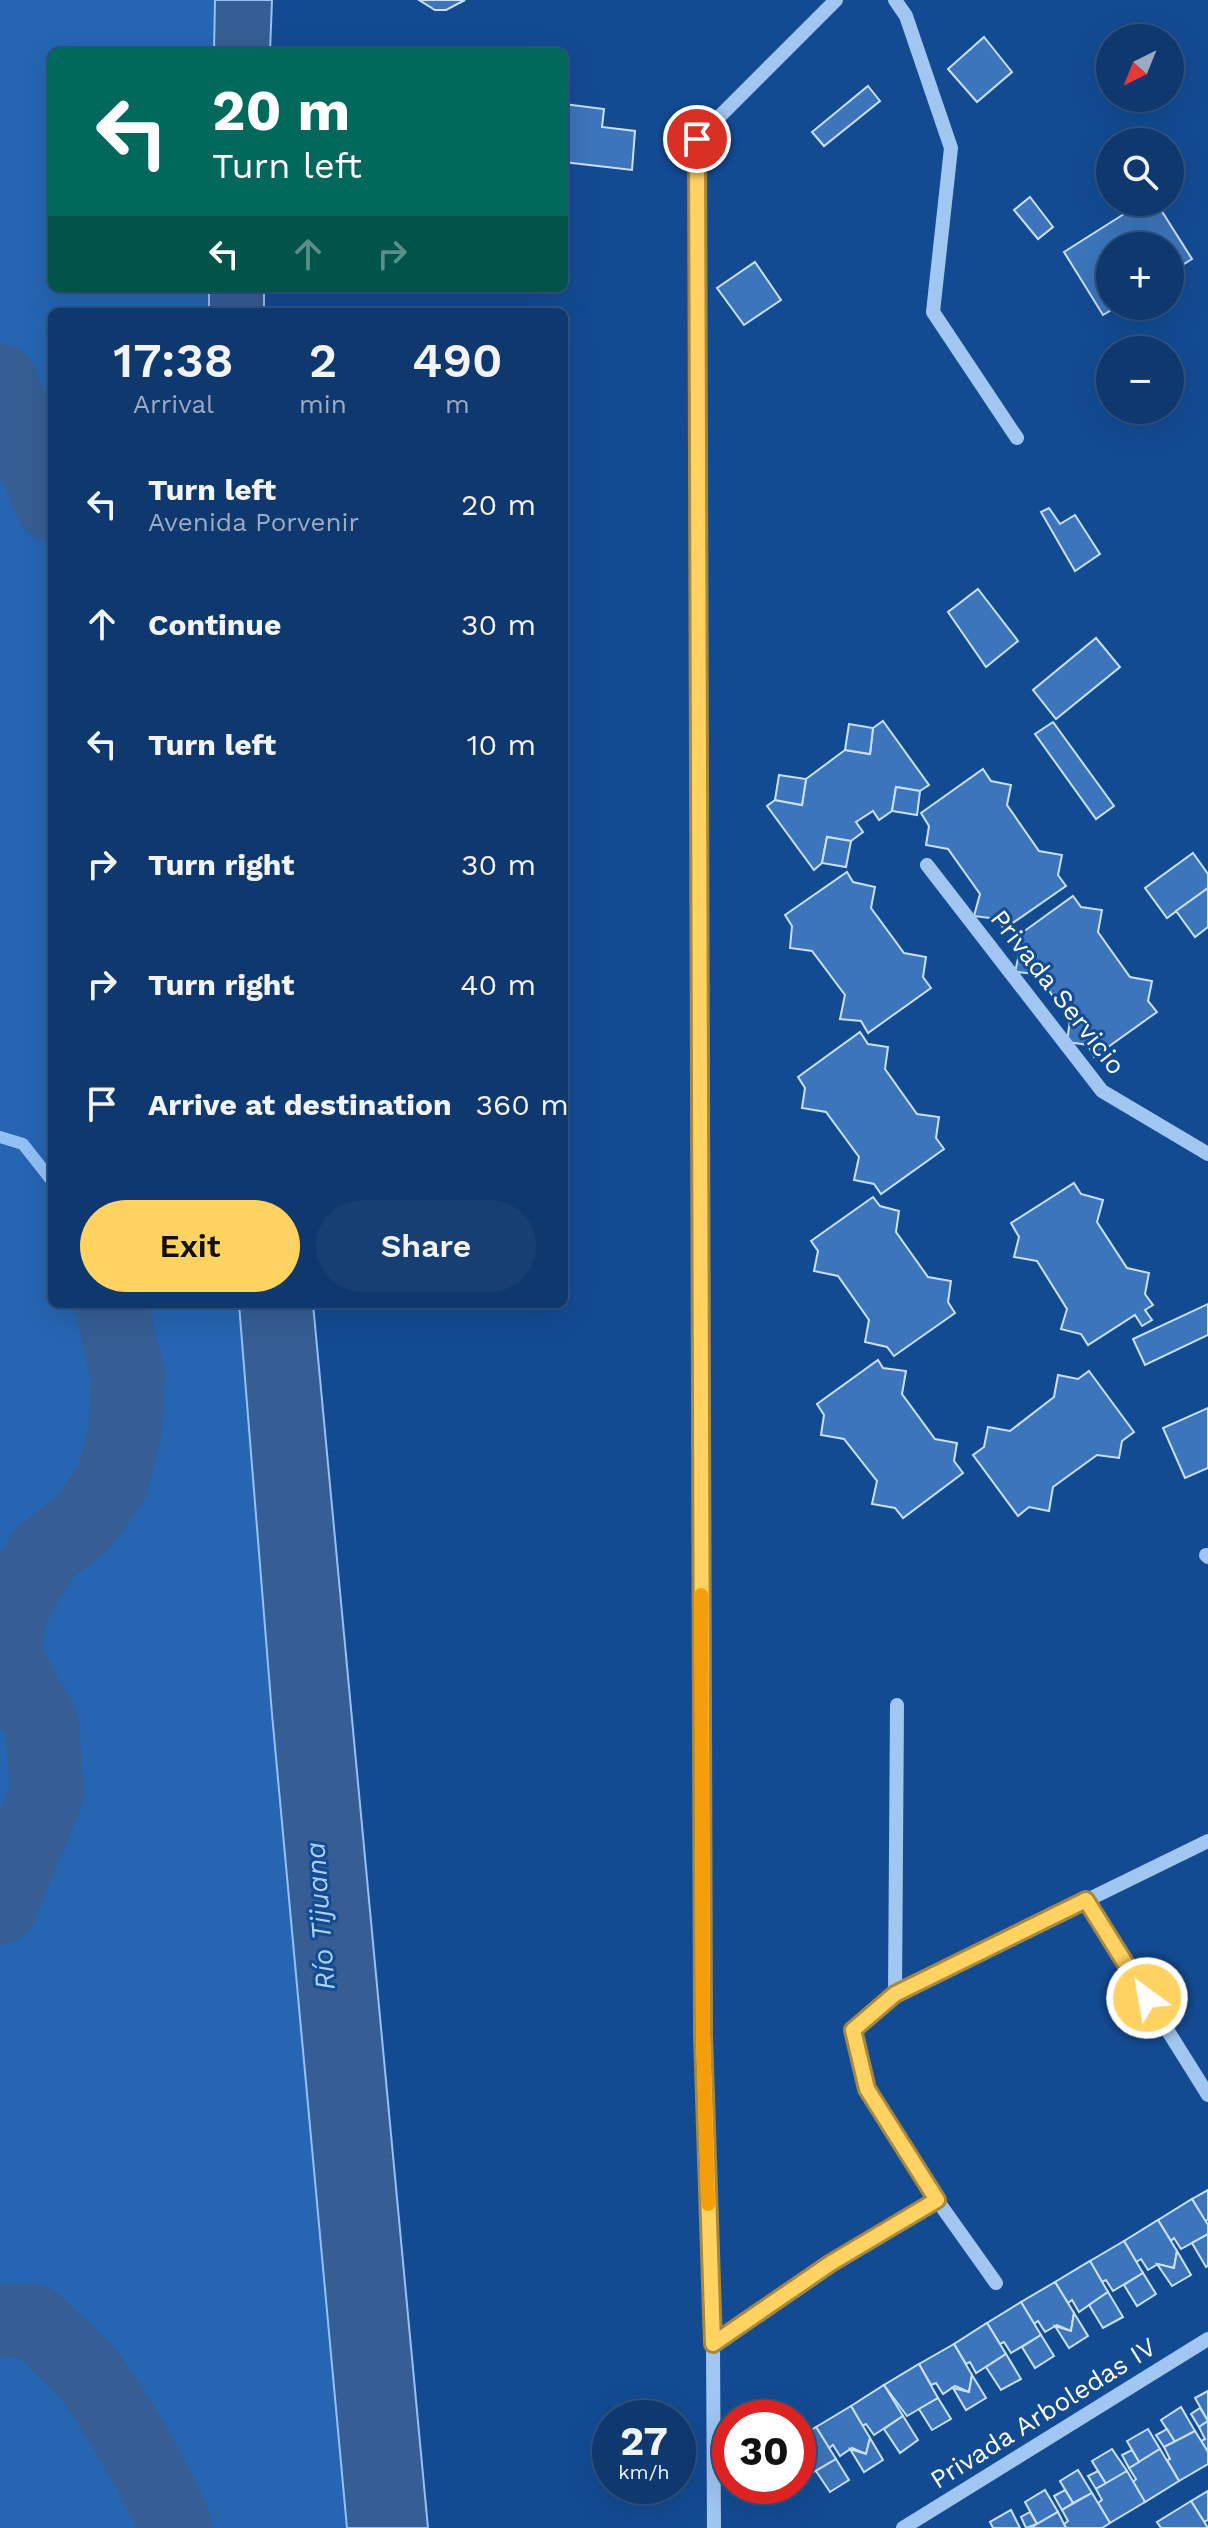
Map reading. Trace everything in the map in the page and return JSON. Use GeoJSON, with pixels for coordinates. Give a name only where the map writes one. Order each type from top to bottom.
{"type":"FeatureCollection","features":[{"type":"Feature","properties":{"kind":"street"},"geometry":{"type":"LineString","coordinates":[[714,2528],[713,2344],[703,2019],[697,139],[836,0]]}},
{"type":"Feature","properties":{"kind":"street"},"geometry":{"type":"LineString","coordinates":[[895,0],[906,16],[951,148],[933,312],[1017,438]]}},
{"type":"Feature","properties":{"kind":"street","name":"Privada Servicio"},"geometry":{"type":"LineString","coordinates":[[927,865],[1102,1091],[1208,1154]]}},
{"type":"Feature","properties":{"kind":"street"},"geometry":{"type":"LineString","coordinates":[[895,1994],[897,1705]]}},
{"type":"Feature","properties":{"kind":"street"},"geometry":{"type":"LineString","coordinates":[[996,2283],[937,2200],[867,2089],[853,2030],[895,1994],[1208,1841]]}},
{"type":"Feature","properties":{"kind":"street"},"geometry":{"type":"LineString","coordinates":[[1086,1900],[1208,2095]]}},
{"type":"Feature","properties":{"kind":"street"},"geometry":{"type":"LineString","coordinates":[[713,2344],[831,2263],[937,2200]]}},
{"type":"Feature","properties":{"kind":"street","name":"Privada Arboledas IV"},"geometry":{"type":"LineString","coordinates":[[903,2528],[1208,2339]]}},
{"type":"Feature","properties":{"kind":"shaded area"},"geometry":{"type":"Polygon","coordinates":[[[0,0],[215,0],[214,48],[48,48],[48,292],[209,292],[209,308],[48,308],[48,1308],[239,1308],[272,1714],[347,2528],[0,2528],[0,0]]]}},
{"type":"Feature","properties":{"kind":"water"},"geometry":{"type":"Polygon","coordinates":[[[215,0],[272,0],[270,48],[214,48],[215,0]]]}},
{"type":"Feature","properties":{"kind":"water"},"geometry":{"type":"Polygon","coordinates":[[[209,292],[264,292],[264,308],[209,308],[209,292]]]}},
{"type":"Feature","properties":{"kind":"water"},"geometry":{"type":"Polygon","coordinates":[[[239,1308],[313,1308],[428,2528],[347,2528],[272,1714],[239,1308]]]}},
{"type":"Feature","properties":{"kind":"building"},"geometry":{"type":"Polygon","coordinates":[[[419,0],[465,0],[446,10],[435,10],[419,0]]]}},
{"type":"Feature","properties":{"kind":"building"},"geometry":{"type":"Polygon","coordinates":[[[984,37],[1012,72],[977,102],[948,69],[984,37]]]}},
{"type":"Feature","properties":{"kind":"building"},"geometry":{"type":"Polygon","coordinates":[[[868,86],[880,101],[824,146],[812,132],[868,86]]]}},
{"type":"Feature","properties":{"kind":"building"},"geometry":{"type":"Polygon","coordinates":[[[568,104],[604,109],[602,127],[635,131],[632,170],[568,162],[568,104]]]}},
{"type":"Feature","properties":{"kind":"building"},"geometry":{"type":"Polygon","coordinates":[[[1030,197],[1053,227],[1038,239],[1014,210],[1030,197]]]}},
{"type":"Feature","properties":{"kind":"building"},"geometry":{"type":"Polygon","coordinates":[[[1121,216],[1165,216],[1175,232],[1096,232],[1096,304],[1064,252],[1121,216]]]}},
{"type":"Feature","properties":{"kind":"building"},"geometry":{"type":"Polygon","coordinates":[[[1184,246],[1192,259],[1184,264],[1184,246]]]}},
{"type":"Feature","properties":{"kind":"building"},"geometry":{"type":"Polygon","coordinates":[[[755,262],[781,300],[744,325],[717,288],[755,262]]]}},
{"type":"Feature","properties":{"kind":"building"},"geometry":{"type":"Polygon","coordinates":[[[1049,508],[1060,524],[1075,515],[1100,554],[1075,571],[1041,512],[1049,508]]]}},
{"type":"Feature","properties":{"kind":"building"},"geometry":{"type":"Polygon","coordinates":[[[978,589],[1018,641],[986,667],[948,612],[978,589]]]}},
{"type":"Feature","properties":{"kind":"building"},"geometry":{"type":"Polygon","coordinates":[[[1096,638],[1120,667],[1056,719],[1033,690],[1096,638]]]}},
{"type":"Feature","properties":{"kind":"building"},"geometry":{"type":"Polygon","coordinates":[[[883,721],[929,785],[920,791],[896,787],[892,811],[879,820],[873,811],[856,822],[863,832],[851,841],[827,837],[822,863],[814,870],[767,806],[775,800],[802,805],[806,779],[845,750],[870,754],[873,728],[883,721]]]}},
{"type":"Feature","properties":{"kind":"building"},"geometry":{"type":"Polygon","coordinates":[[[1053,722],[1114,806],[1096,819],[1035,734],[1053,722]]]}},
{"type":"Feature","properties":{"kind":"building"},"geometry":{"type":"Polygon","coordinates":[[[849,724],[873,728],[870,754],[845,750],[849,724]]]}},
{"type":"Feature","properties":{"kind":"building"},"geometry":{"type":"Polygon","coordinates":[[[983,769],[991,781],[1011,785],[1007,805],[1039,851],[1062,855],[1058,875],[1066,886],[1004,929],[997,919],[974,916],[980,894],[948,849],[926,845],[929,826],[921,813],[983,769]]]}},
{"type":"Feature","properties":{"kind":"building"},"geometry":{"type":"Polygon","coordinates":[[[779,775],[806,779],[802,805],[775,800],[779,775]]]}},
{"type":"Feature","properties":{"kind":"building"},"geometry":{"type":"Polygon","coordinates":[[[896,787],[920,791],[917,815],[892,811],[896,787]]]}},
{"type":"Feature","properties":{"kind":"building"},"geometry":{"type":"Polygon","coordinates":[[[827,837],[851,841],[846,867],[822,863],[827,837]]]}},
{"type":"Feature","properties":{"kind":"building"},"geometry":{"type":"Polygon","coordinates":[[[1193,853],[1208,874],[1208,888],[1167,918],[1145,888],[1193,853]]]}},
{"type":"Feature","properties":{"kind":"building"},"geometry":{"type":"Polygon","coordinates":[[[847,872],[853,882],[875,887],[871,908],[904,953],[926,957],[923,977],[931,988],[868,1033],[861,1021],[840,1019],[845,995],[812,951],[790,948],[792,926],[785,915],[847,872]]]}},
{"type":"Feature","properties":{"kind":"building"},"geometry":{"type":"Polygon","coordinates":[[[1208,888],[1208,927],[1195,937],[1176,911],[1208,888]]]}},
{"type":"Feature","properties":{"kind":"building"},"geometry":{"type":"Polygon","coordinates":[[[1073,896],[1081,907],[1102,910],[1098,932],[1130,977],[1152,981],[1148,1001],[1157,1012],[1094,1057],[1088,1045],[1067,1042],[1070,1020],[1037,974],[1015,972],[1020,950],[1012,940],[1073,896]]]}},
{"type":"Feature","properties":{"kind":"building"},"geometry":{"type":"Polygon","coordinates":[[[860,1032],[868,1044],[888,1047],[885,1069],[917,1114],[939,1117],[936,1138],[944,1149],[881,1194],[874,1184],[854,1180],[859,1157],[826,1112],[802,1108],[805,1088],[798,1077],[860,1032]]]}},
{"type":"Feature","properties":{"kind":"building"},"geometry":{"type":"Polygon","coordinates":[[[1074,1183],[1081,1194],[1103,1200],[1097,1222],[1127,1268],[1149,1273],[1145,1294],[1153,1305],[1145,1310],[1152,1320],[1142,1326],[1135,1315],[1088,1345],[1081,1334],[1061,1329],[1067,1309],[1037,1261],[1014,1257],[1019,1237],[1011,1223],[1074,1183]]]}},
{"type":"Feature","properties":{"kind":"building"},"geometry":{"type":"Polygon","coordinates":[[[873,1197],[880,1206],[899,1211],[896,1232],[928,1277],[951,1281],[948,1302],[955,1313],[894,1356],[887,1347],[865,1342],[869,1320],[838,1276],[814,1271],[818,1251],[811,1241],[873,1197]]]}},
{"type":"Feature","properties":{"kind":"building"},"geometry":{"type":"Polygon","coordinates":[[[1208,1304],[1208,1335],[1145,1365],[1133,1339],[1208,1304]]]}},
{"type":"Feature","properties":{"kind":"building"},"geometry":{"type":"Polygon","coordinates":[[[878,1360],[883,1368],[906,1371],[902,1394],[935,1439],[957,1443],[954,1461],[963,1473],[903,1518],[895,1508],[872,1504],[877,1481],[844,1439],[821,1435],[824,1415],[817,1404],[878,1360]]]}},
{"type":"Feature","properties":{"kind":"building"},"geometry":{"type":"Polygon","coordinates":[[[1089,1371],[1134,1432],[1122,1441],[1119,1458],[1097,1455],[1053,1487],[1049,1511],[1029,1507],[1018,1516],[973,1455],[984,1447],[988,1427],[1010,1431],[1054,1397],[1058,1375],[1078,1379],[1089,1371]]]}},
{"type":"Feature","properties":{"kind":"building"},"geometry":{"type":"Polygon","coordinates":[[[1208,1408],[1208,1468],[1185,1478],[1163,1428],[1208,1408]]]}},
{"type":"Feature","properties":{"kind":"building"},"geometry":{"type":"Polygon","coordinates":[[[1208,2190],[1208,2220],[1205,2221],[1192,2199],[1208,2190]]]}},
{"type":"Feature","properties":{"kind":"building"},"geometry":{"type":"Polygon","coordinates":[[[1192,2199],[1208,2225],[1208,2234],[1181,2249],[1174,2238],[1171,2241],[1158,2220],[1192,2199]]]}},
{"type":"Feature","properties":{"kind":"building"},"geometry":{"type":"Polygon","coordinates":[[[1158,2220],[1177,2251],[1174,2268],[1158,2264],[1148,2270],[1141,2259],[1136,2262],[1124,2241],[1158,2220]]]}},
{"type":"Feature","properties":{"kind":"building"},"geometry":{"type":"Polygon","coordinates":[[[1208,2234],[1208,2266],[1206,2267],[1192,2243],[1208,2234]]]}},
{"type":"Feature","properties":{"kind":"building"},"geometry":{"type":"Polygon","coordinates":[[[1124,2241],[1143,2273],[1113,2291],[1106,2280],[1102,2282],[1090,2261],[1124,2241]]]}},
{"type":"Feature","properties":{"kind":"building"},"geometry":{"type":"Polygon","coordinates":[[[1177,2251],[1191,2275],[1172,2286],[1157,2264],[1174,2268],[1177,2251]]]}},
{"type":"Feature","properties":{"kind":"building"},"geometry":{"type":"Polygon","coordinates":[[[1090,2261],[1108,2292],[1079,2312],[1072,2300],[1068,2303],[1055,2282],[1090,2261]]]}},
{"type":"Feature","properties":{"kind":"building"},"geometry":{"type":"Polygon","coordinates":[[[1143,2273],[1156,2294],[1137,2306],[1124,2285],[1143,2273]]]}},
{"type":"Feature","properties":{"kind":"building"},"geometry":{"type":"Polygon","coordinates":[[[1055,2282],[1074,2313],[1071,2331],[1057,2325],[1045,2332],[1038,2321],[1034,2324],[1021,2302],[1055,2282]]]}},
{"type":"Feature","properties":{"kind":"building"},"geometry":{"type":"Polygon","coordinates":[[[1108,2292],[1123,2317],[1103,2328],[1089,2305],[1108,2292]]]}},
{"type":"Feature","properties":{"kind":"building"},"geometry":{"type":"Polygon","coordinates":[[[1021,2302],[1041,2335],[1011,2353],[1004,2342],[1000,2344],[987,2323],[1021,2302]]]}},
{"type":"Feature","properties":{"kind":"building"},"geometry":{"type":"Polygon","coordinates":[[[1074,2313],[1088,2336],[1069,2348],[1055,2326],[1071,2331],[1074,2313]]]}},
{"type":"Feature","properties":{"kind":"building"},"geometry":{"type":"Polygon","coordinates":[[[987,2323],[1006,2354],[976,2373],[970,2362],[966,2364],[954,2344],[987,2323]]]}},
{"type":"Feature","properties":{"kind":"building"},"geometry":{"type":"Polygon","coordinates":[[[1041,2335],[1054,2356],[1035,2368],[1022,2347],[1041,2335]]]}},
{"type":"Feature","properties":{"kind":"building"},"geometry":{"type":"Polygon","coordinates":[[[954,2344],[972,2375],[969,2392],[955,2386],[943,2394],[936,2383],[931,2385],[919,2364],[954,2344]]]}},
{"type":"Feature","properties":{"kind":"building"},"geometry":{"type":"Polygon","coordinates":[[[1006,2354],[1021,2379],[1001,2390],[986,2367],[1006,2354]]]}},
{"type":"Feature","properties":{"kind":"building"},"geometry":{"type":"Polygon","coordinates":[[[919,2364],[938,2398],[907,2416],[884,2385],[919,2364]]]}},
{"type":"Feature","properties":{"kind":"building"},"geometry":{"type":"Polygon","coordinates":[[[972,2375],[986,2398],[966,2410],[953,2388],[969,2392],[972,2375]]]}},
{"type":"Feature","properties":{"kind":"building"},"geometry":{"type":"Polygon","coordinates":[[[884,2385],[903,2416],[874,2435],[866,2424],[862,2426],[851,2406],[884,2385]]]}},
{"type":"Feature","properties":{"kind":"building"},"geometry":{"type":"Polygon","coordinates":[[[1208,2391],[1208,2421],[1195,2398],[1208,2391]]]}},
{"type":"Feature","properties":{"kind":"building"},"geometry":{"type":"Polygon","coordinates":[[[938,2398],[951,2419],[932,2430],[919,2409],[938,2398]]]}},
{"type":"Feature","properties":{"kind":"building"},"geometry":{"type":"Polygon","coordinates":[[[851,2406],[870,2438],[866,2454],[852,2448],[840,2456],[833,2445],[829,2448],[816,2427],[851,2406]]]}},
{"type":"Feature","properties":{"kind":"building"},"geometry":{"type":"Polygon","coordinates":[[[1181,2407],[1195,2431],[1175,2442],[1161,2420],[1181,2407]]]}},
{"type":"Feature","properties":{"kind":"building"},"geometry":{"type":"Polygon","coordinates":[[[1200,2408],[1208,2421],[1199,2427],[1191,2414],[1200,2408]]]}},
{"type":"Feature","properties":{"kind":"building"},"geometry":{"type":"Polygon","coordinates":[[[903,2416],[918,2440],[900,2453],[884,2429],[903,2416]]]}},
{"type":"Feature","properties":{"kind":"building"},"geometry":{"type":"Polygon","coordinates":[[[1208,2421],[1208,2452],[1201,2441],[1205,2439],[1199,2427],[1208,2421]]]}},
{"type":"Feature","properties":{"kind":"building"},"geometry":{"type":"Polygon","coordinates":[[[816,2427],[836,2459],[816,2471],[816,2427]]]}},
{"type":"Feature","properties":{"kind":"building"},"geometry":{"type":"Polygon","coordinates":[[[1148,2429],[1160,2449],[1139,2462],[1127,2441],[1148,2429]]]}},
{"type":"Feature","properties":{"kind":"building"},"geometry":{"type":"Polygon","coordinates":[[[1167,2429],[1175,2442],[1164,2447],[1156,2435],[1167,2429]]]}},
{"type":"Feature","properties":{"kind":"building"},"geometry":{"type":"Polygon","coordinates":[[[1195,2431],[1208,2452],[1208,2464],[1179,2481],[1167,2460],[1170,2459],[1164,2447],[1195,2431]]]}},
{"type":"Feature","properties":{"kind":"building"},"geometry":{"type":"Polygon","coordinates":[[[870,2438],[883,2460],[864,2472],[850,2449],[866,2454],[870,2438]]]}},
{"type":"Feature","properties":{"kind":"building"},"geometry":{"type":"Polygon","coordinates":[[[1112,2449],[1127,2471],[1106,2484],[1092,2461],[1112,2449]]]}},
{"type":"Feature","properties":{"kind":"building"},"geometry":{"type":"Polygon","coordinates":[[[1160,2449],[1179,2481],[1145,2502],[1129,2468],[1160,2449]]]}},
{"type":"Feature","properties":{"kind":"building"},"geometry":{"type":"Polygon","coordinates":[[[1132,2450],[1139,2462],[1129,2468],[1122,2455],[1132,2450]]]}},
{"type":"Feature","properties":{"kind":"building"},"geometry":{"type":"Polygon","coordinates":[[[836,2459],[849,2480],[830,2492],[816,2471],[836,2459]]]}},
{"type":"Feature","properties":{"kind":"building"},"geometry":{"type":"Polygon","coordinates":[[[1078,2470],[1092,2493],[1073,2503],[1060,2481],[1078,2470]]]}},
{"type":"Feature","properties":{"kind":"building"},"geometry":{"type":"Polygon","coordinates":[[[1098,2471],[1106,2484],[1096,2489],[1088,2476],[1098,2471]]]}},
{"type":"Feature","properties":{"kind":"building"},"geometry":{"type":"Polygon","coordinates":[[[1127,2471],[1145,2502],[1110,2523],[1098,2503],[1102,2500],[1096,2489],[1127,2471]]]}},
{"type":"Feature","properties":{"kind":"building"},"geometry":{"type":"Polygon","coordinates":[[[1045,2490],[1058,2512],[1037,2524],[1025,2502],[1045,2490]]]}},
{"type":"Feature","properties":{"kind":"building"},"geometry":{"type":"Polygon","coordinates":[[[1065,2490],[1073,2503],[1062,2510],[1054,2496],[1065,2490]]]}},
{"type":"Feature","properties":{"kind":"building"},"geometry":{"type":"Polygon","coordinates":[[[1208,2491],[1208,2520],[1204,2522],[1191,2501],[1208,2491]]]}},
{"type":"Feature","properties":{"kind":"building"},"geometry":{"type":"Polygon","coordinates":[[[1092,2493],[1110,2523],[1102,2528],[1066,2528],[1064,2524],[1068,2521],[1062,2510],[1092,2493]]]}},
{"type":"Feature","properties":{"kind":"building"},"geometry":{"type":"Polygon","coordinates":[[[1191,2501],[1208,2528],[1161,2528],[1157,2522],[1191,2501]]]}},
{"type":"Feature","properties":{"kind":"building"},"geometry":{"type":"Polygon","coordinates":[[[1011,2510],[1020,2528],[993,2528],[990,2522],[1011,2510]]]}},
{"type":"Feature","properties":{"kind":"building"},"geometry":{"type":"Polygon","coordinates":[[[1030,2512],[1037,2524],[1026,2528],[1021,2517],[1030,2512]]]}},
{"type":"Feature","properties":{"kind":"building"},"geometry":{"type":"Polygon","coordinates":[[[1058,2512],[1066,2528],[1030,2528],[1058,2512]]]}},
{"type":"Feature","properties":{"kind":"waterway","name":"Río Tijuana"},"geometry":{"type":"LineString","coordinates":[[0,381],[48,495]]}},
{"type":"Feature","properties":{"kind":"waterway"},"geometry":{"type":"LineString","coordinates":[[0,1137],[23,1144],[48,1176]]}},
{"type":"Feature","properties":{"kind":"waterway","name":"Río Tijuana"},"geometry":{"type":"LineString","coordinates":[[0,1907],[47,1794],[42,1725],[4,1654],[12,1608],[44,1553],[83,1523],[112,1482],[125,1432],[128,1376],[112,1308]]}},
{"type":"Feature","properties":{"kind":"waterway","name":"Río Tijuana"},"geometry":{"type":"LineString","coordinates":[[0,1648],[4,1654]]}},
{"type":"Feature","properties":{"kind":"waterway","name":"Río Tijuana"},"geometry":{"type":"LineString","coordinates":[[0,2320],[33,2321],[86,2372],[136,2448],[175,2528]]}},
{"type":"Feature","properties":{"kind":"slow traffic"},"geometry":{"type":"LineString","coordinates":[[701,1595],[703,2035],[708,2204]]}},
{"type":"Feature","properties":{"kind":"route"},"geometry":{"type":"LineString","coordinates":[[697,139],[703,2035],[713,2344],[831,2263],[937,2200],[867,2089],[853,2030],[895,1994],[1086,1900],[1147,1998]]}}]}
